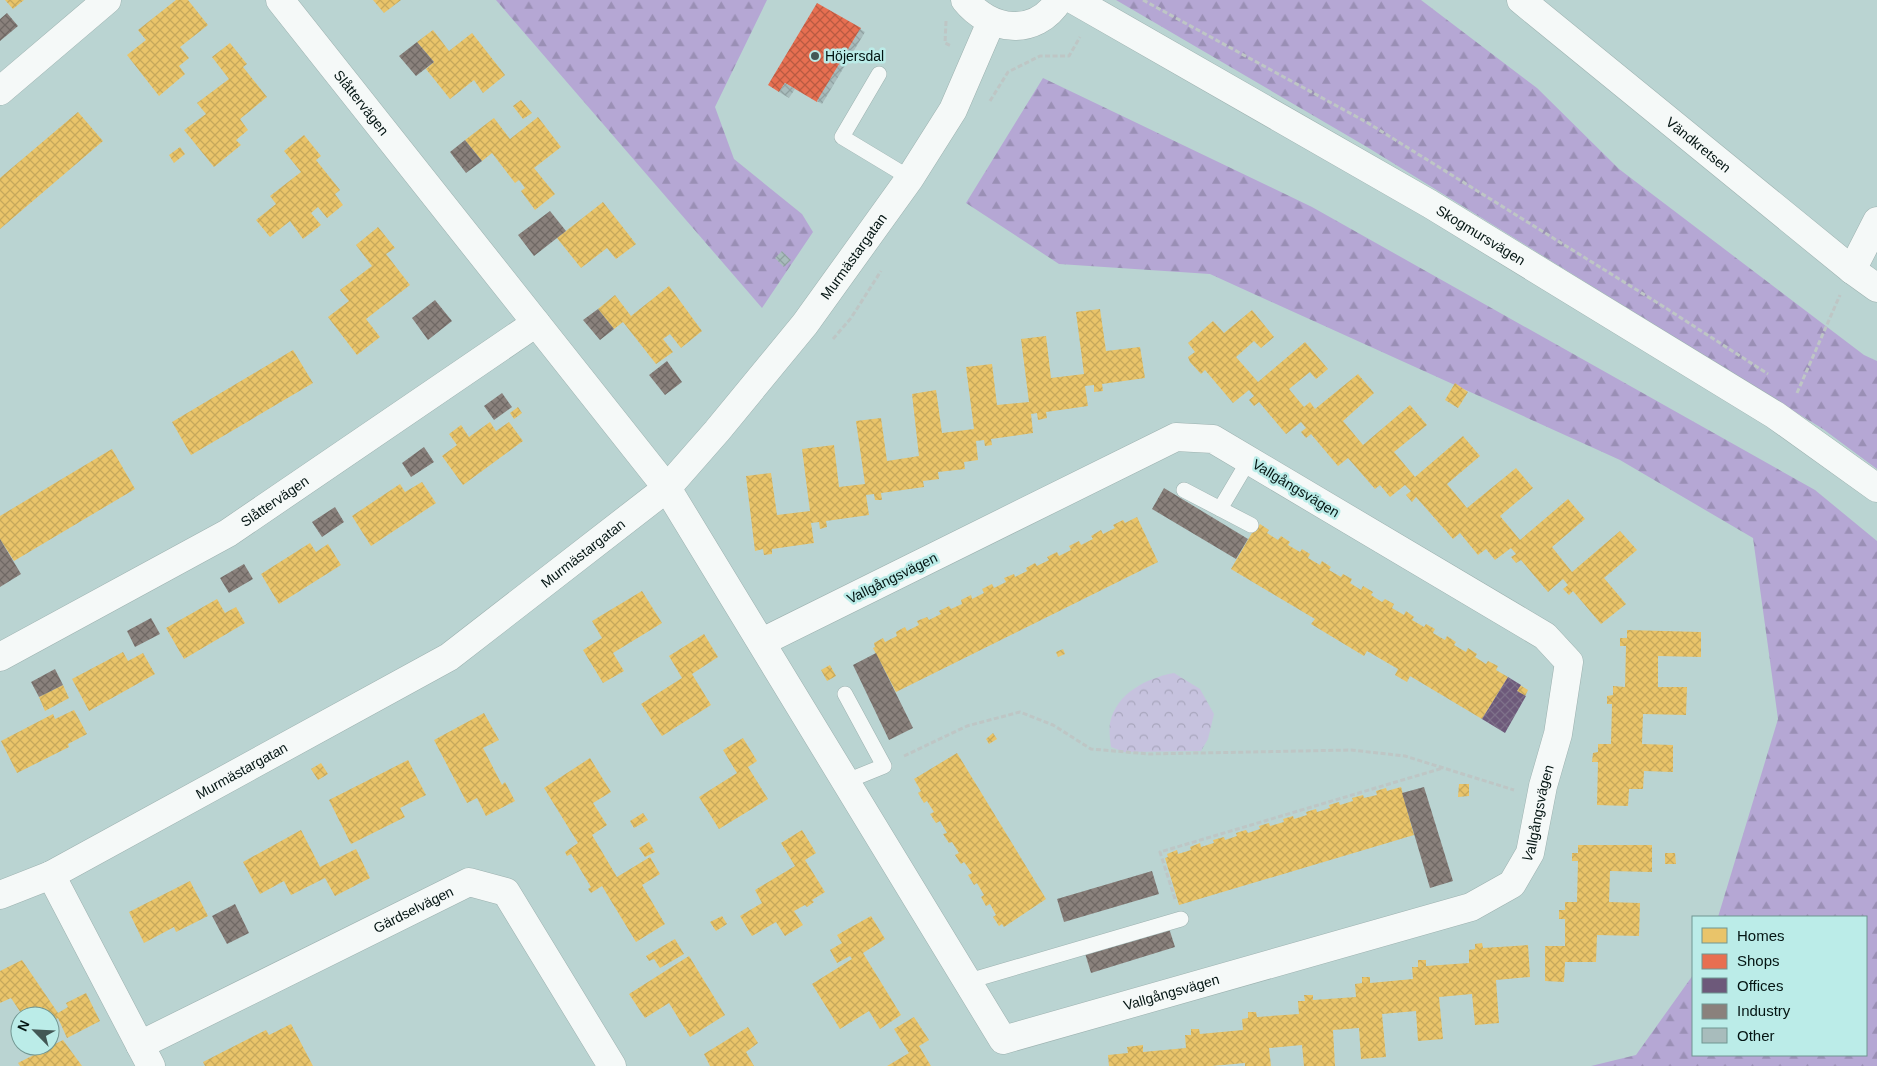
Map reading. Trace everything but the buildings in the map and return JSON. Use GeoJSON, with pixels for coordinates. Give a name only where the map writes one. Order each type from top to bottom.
{"type":"FeatureCollection","features":[{"type":"Feature","properties":{"kind":"street"},"geometry":{"type":"LineString","coordinates":[[0,91],[107,0]]}},
{"type":"Feature","properties":{"kind":"street","name":"Slåttervägen"},"geometry":{"type":"LineString","coordinates":[[280,0],[667,488]]}},
{"type":"Feature","properties":{"kind":"street"},"geometry":{"type":"LineString","coordinates":[[964,0],[974,12],[991,22],[1006,26],[1023,26],[1040,19],[1059,0]]}},
{"type":"Feature","properties":{"kind":"street","name":"Skogmursvägen"},"geometry":{"type":"LineString","coordinates":[[1074,0],[1430,204],[1775,415],[1877,488]]}},
{"type":"Feature","properties":{"kind":"street","name":"Vändkretsen"},"geometry":{"type":"LineString","coordinates":[[1521,0],[1852,270],[1877,288]]}},
{"type":"Feature","properties":{"kind":"street","name":"Murmästargatan"},"geometry":{"type":"LineString","coordinates":[[0,895],[51,874],[449,658],[667,488],[717,431],[805,324],[910,178],[953,110],[991,22]]}},
{"type":"Feature","properties":{"kind":"street"},"geometry":{"type":"LineString","coordinates":[[1852,270],[1877,221]]}},
{"type":"Feature","properties":{"kind":"street","name":"Slåttervägen"},"geometry":{"type":"LineString","coordinates":[[0,657],[228,533],[536,323]]}},
{"type":"Feature","properties":{"kind":"street","name":"Vallgångsvägen"},"geometry":{"type":"LineString","coordinates":[[667,488],[1004,1040],[1471,906],[1512,884],[1530,853],[1543,786],[1558,734],[1569,662],[1545,636],[1249,460],[1212,439],[1176,437],[762,642]]}},
{"type":"Feature","properties":{"kind":"street","name":"Gärdselvägen"},"geometry":{"type":"LineString","coordinates":[[51,874],[146,1055],[469,882],[506,892],[612,1066]]}},
{"type":"Feature","properties":{"kind":"lane"},"geometry":{"type":"LineString","coordinates":[[879,74],[842,137],[910,178]]}},
{"type":"Feature","properties":{"kind":"lane"},"geometry":{"type":"LineString","coordinates":[[1220,509],[1249,460]]}},
{"type":"Feature","properties":{"kind":"lane"},"geometry":{"type":"LineString","coordinates":[[1184,490],[1251,525]]}},
{"type":"Feature","properties":{"kind":"lane"},"geometry":{"type":"LineString","coordinates":[[845,694],[884,766],[847,781]]}},
{"type":"Feature","properties":{"kind":"lane"},"geometry":{"type":"LineString","coordinates":[[969,980],[1181,919]]}},
{"type":"Feature","properties":{"kind":"path"},"geometry":{"type":"LineString","coordinates":[[1144,0],[1368,123],[1773,377]]}},
{"type":"Feature","properties":{"kind":"path"},"geometry":{"type":"LineString","coordinates":[[1797,393],[1852,270]]}},
{"type":"Feature","properties":{"kind":"path"},"geometry":{"type":"LineString","coordinates":[[1789,388],[1805,399]]}},
{"type":"Feature","properties":{"kind":"path"},"geometry":{"type":"LineString","coordinates":[[884,766],[967,726],[1020,712],[1053,725],[1091,749],[1149,754],[1351,750],[1405,756],[1542,798]]}},
{"type":"Feature","properties":{"kind":"path"},"geometry":{"type":"LineString","coordinates":[[1181,919],[1160,852],[1443,768]]}},
{"type":"Feature","properties":{"kind":"green space"},"geometry":{"type":"Polygon","coordinates":[[[496,0],[767,0],[715,107],[734,159],[802,214],[813,232],[762,308],[496,0]]]}},
{"type":"Feature","properties":{"kind":"green space"},"geometry":{"type":"Polygon","coordinates":[[[1116,0],[1421,0],[1537,88],[1619,169],[1864,355],[1877,361],[1877,469],[1823,429],[1367,147],[1116,0]]]}},
{"type":"Feature","properties":{"kind":"green space"},"geometry":{"type":"Polygon","coordinates":[[[1043,78],[1312,207],[1815,490],[1877,541],[1877,1066],[1591,1066],[1636,1055],[1692,976],[1692,1056],[1867,1056],[1867,916],[1718,916],[1778,719],[1753,538],[1620,460],[1210,274],[1059,264],[966,203],[1043,78]]]}},
{"type":"Feature","properties":{"kind":"green space"},"geometry":{"type":"Polygon","coordinates":[[[1174,673],[1200,689],[1214,714],[1208,739],[1201,751],[1124,752],[1111,747],[1110,723],[1113,712],[1119,703],[1126,695],[1143,683],[1174,673]]]}},
{"type":"Feature","properties":{"kind":"place","name":"Höjersdal"},"geometry":{"type":"Point","coordinates":[815,56]}}]}
